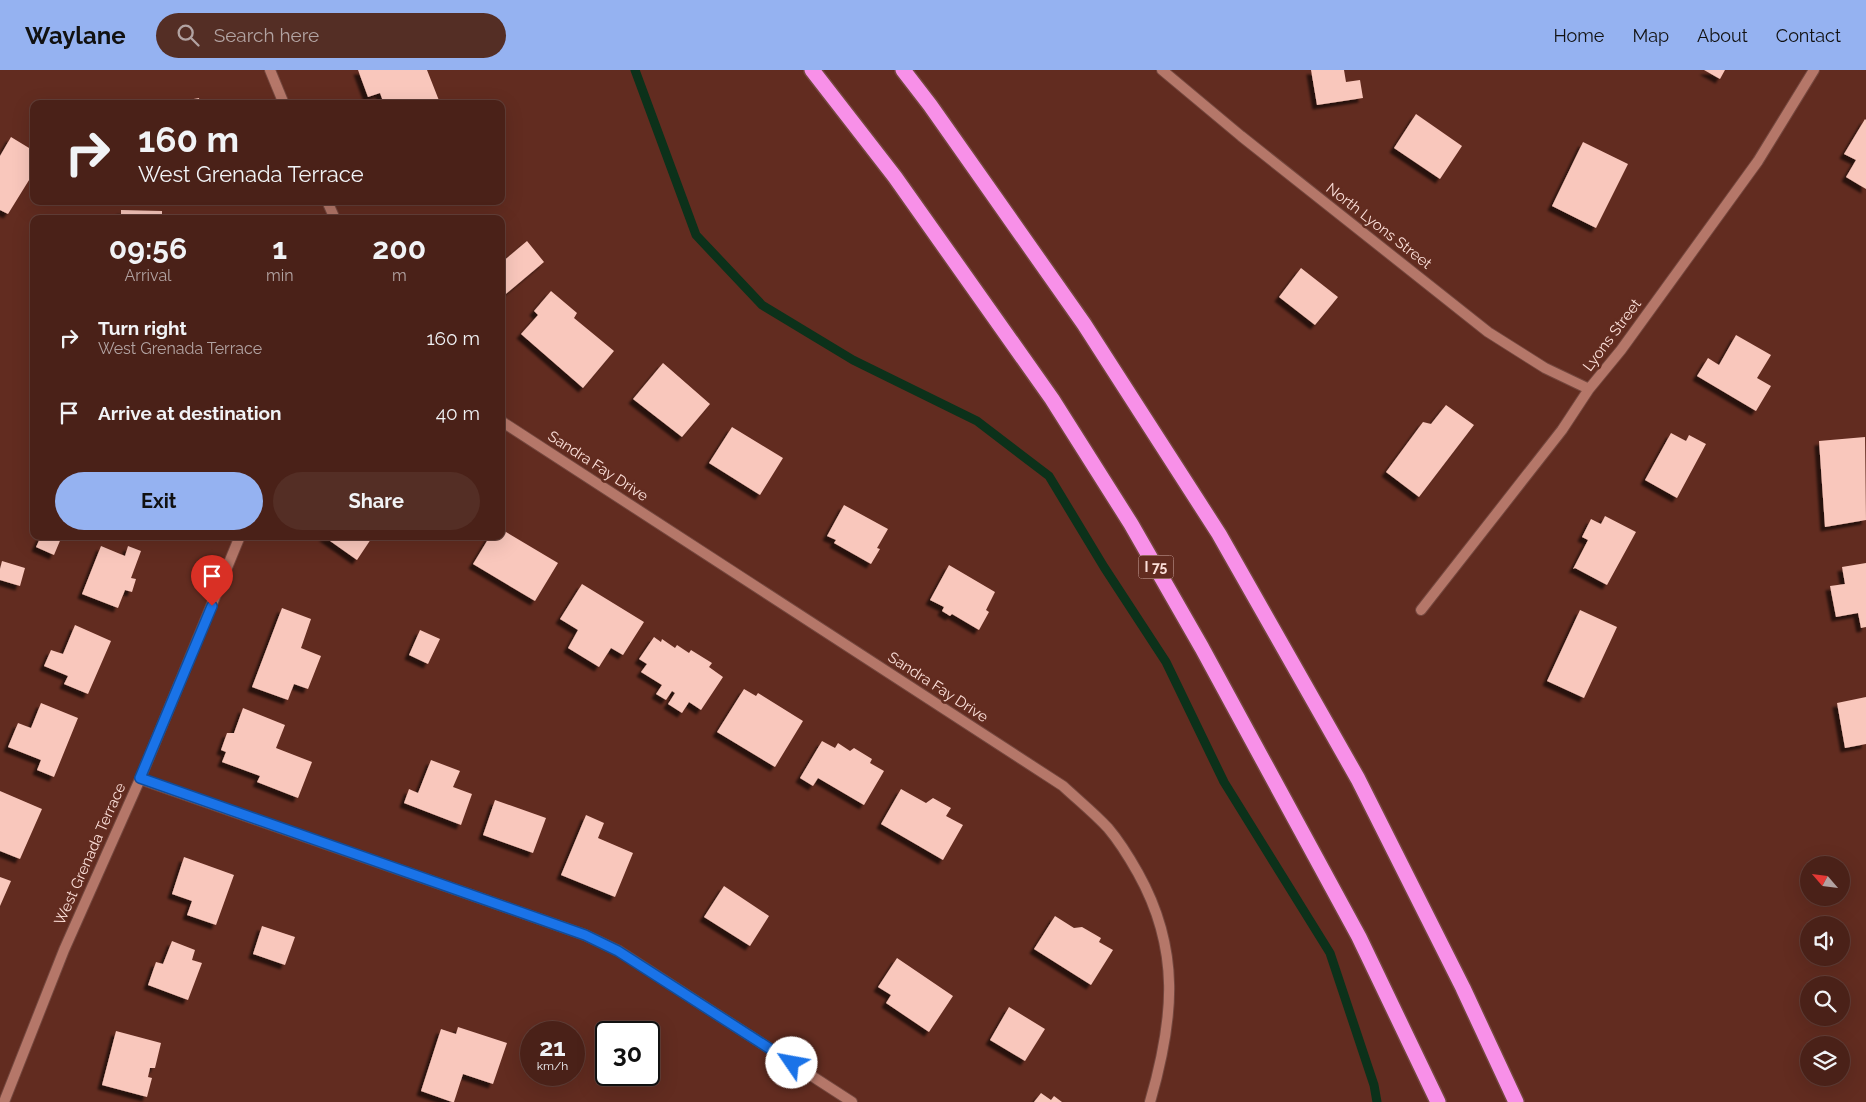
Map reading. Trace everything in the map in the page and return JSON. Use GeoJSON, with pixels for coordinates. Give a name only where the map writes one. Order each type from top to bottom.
{"type":"FeatureCollection","features":[{"type":"Feature","properties":{"kind":"highway","name":"I 75"},"geometry":{"type":"LineString","coordinates":[[812,70],[894,177],[1041,383],[1131,524],[1202,648],[1359,937],[1438,1102]]}},
{"type":"Feature","properties":{"kind":"highway"},"geometry":{"type":"LineString","coordinates":[[903,70],[930,105],[1084,324],[1219,534],[1358,779],[1463,988],[1516,1102]]}},
{"type":"Feature","properties":{"kind":"street"},"geometry":{"type":"LineString","coordinates":[[270,70],[282,100]]}},
{"type":"Feature","properties":{"kind":"street","name":"North Lyons Street"},"geometry":{"type":"LineString","coordinates":[[1162,70],[1175,74],[1241,136],[1488,332],[1544,368],[1589,389]]}},
{"type":"Feature","properties":{"kind":"street","name":"Lyons Street"},"geometry":{"type":"LineString","coordinates":[[1421,610],[1562,430],[1589,389],[1621,350],[1758,160],[1814,70]]}},
{"type":"Feature","properties":{"kind":"street","name":"Sandra Fay Drive"},"geometry":{"type":"LineString","coordinates":[[505,424],[1063,786],[1108,829],[1129,857],[1150,894],[1160,922],[1167,951],[1170,990],[1166,1032],[1150,1102]]}},
{"type":"Feature","properties":{"kind":"street","name":"West Grenada Terrace"},"geometry":{"type":"LineString","coordinates":[[4,1102],[64,950],[140,778],[238,540]]}},
{"type":"Feature","properties":{"kind":"street"},"geometry":{"type":"LineString","coordinates":[[140,778],[585,935],[618,951],[852,1102]]}},
{"type":"Feature","properties":{"kind":"building"},"geometry":{"type":"Polygon","coordinates":[[[358,70],[427,70],[439,100],[383,100],[380,93],[368,97],[358,70]]]}},
{"type":"Feature","properties":{"kind":"building"},"geometry":{"type":"Polygon","coordinates":[[[1311,70],[1344,70],[1346,82],[1360,80],[1363,98],[1317,105],[1311,70]]]}},
{"type":"Feature","properties":{"kind":"building"},"geometry":{"type":"Polygon","coordinates":[[[1704,70],[1725,70],[1720,79],[1704,70]]]}},
{"type":"Feature","properties":{"kind":"building"},"geometry":{"type":"Polygon","coordinates":[[[1416,114],[1462,146],[1440,179],[1394,148],[1416,114]]]}},
{"type":"Feature","properties":{"kind":"building"},"geometry":{"type":"Polygon","coordinates":[[[1865,119],[1866,189],[1846,177],[1856,160],[1844,154],[1865,119]]]}},
{"type":"Feature","properties":{"kind":"building"},"geometry":{"type":"Polygon","coordinates":[[[11,137],[30,149],[30,178],[8,214],[0,210],[0,156],[11,137]]]}},
{"type":"Feature","properties":{"kind":"building"},"geometry":{"type":"Polygon","coordinates":[[[1583,142],[1628,164],[1596,228],[1552,206],[1583,142]]]}},
{"type":"Feature","properties":{"kind":"building"},"geometry":{"type":"Polygon","coordinates":[[[121,210],[162,211],[162,215],[121,215],[121,210]]]}},
{"type":"Feature","properties":{"kind":"building"},"geometry":{"type":"Polygon","coordinates":[[[527,241],[544,262],[505,295],[505,260],[527,241]]]}},
{"type":"Feature","properties":{"kind":"building"},"geometry":{"type":"Polygon","coordinates":[[[1301,268],[1338,297],[1315,325],[1279,297],[1301,268]]]}},
{"type":"Feature","properties":{"kind":"building"},"geometry":{"type":"Polygon","coordinates":[[[551,291],[577,313],[574,318],[614,351],[583,388],[521,334],[538,315],[534,311],[551,291]]]}},
{"type":"Feature","properties":{"kind":"building"},"geometry":{"type":"Polygon","coordinates":[[[1736,335],[1771,355],[1757,378],[1771,386],[1756,411],[1697,376],[1708,358],[1719,365],[1736,335]]]}},
{"type":"Feature","properties":{"kind":"building"},"geometry":{"type":"Polygon","coordinates":[[[663,363],[710,404],[682,437],[633,399],[663,363]]]}},
{"type":"Feature","properties":{"kind":"building"},"geometry":{"type":"Polygon","coordinates":[[[1446,405],[1474,425],[1419,497],[1386,472],[1423,422],[1431,424],[1446,405]]]}},
{"type":"Feature","properties":{"kind":"building"},"geometry":{"type":"Polygon","coordinates":[[[732,427],[783,458],[760,495],[709,463],[732,427]]]}},
{"type":"Feature","properties":{"kind":"building"},"geometry":{"type":"Polygon","coordinates":[[[1671,433],[1686,441],[1689,435],[1706,444],[1677,498],[1645,480],[1671,433]]]}},
{"type":"Feature","properties":{"kind":"building"},"geometry":{"type":"Polygon","coordinates":[[[1865,437],[1866,520],[1825,527],[1819,441],[1865,437]]]}},
{"type":"Feature","properties":{"kind":"building"},"geometry":{"type":"Polygon","coordinates":[[[844,505],[888,529],[877,548],[880,549],[871,564],[834,543],[836,540],[827,536],[844,505]]]}},
{"type":"Feature","properties":{"kind":"building"},"geometry":{"type":"Polygon","coordinates":[[[1605,516],[1636,532],[1607,585],[1575,568],[1573,569],[1588,540],[1582,537],[1591,519],[1601,524],[1605,516]]]}},
{"type":"Feature","properties":{"kind":"building"},"geometry":{"type":"Polygon","coordinates":[[[505,531],[558,563],[535,601],[473,564],[488,540],[505,540],[505,531]]]}},
{"type":"Feature","properties":{"kind":"building"},"geometry":{"type":"Polygon","coordinates":[[[39,540],[60,540],[54,555],[36,547],[39,540]]]}},
{"type":"Feature","properties":{"kind":"building"},"geometry":{"type":"Polygon","coordinates":[[[329,540],[370,540],[357,560],[329,540]]]}},
{"type":"Feature","properties":{"kind":"building"},"geometry":{"type":"Polygon","coordinates":[[[101,546],[125,556],[128,546],[141,551],[131,578],[136,579],[132,592],[125,590],[118,608],[82,594],[101,546]]]}},
{"type":"Feature","properties":{"kind":"building"},"geometry":{"type":"Polygon","coordinates":[[[2,561],[25,568],[20,586],[0,580],[2,561]]]}},
{"type":"Feature","properties":{"kind":"building"},"geometry":{"type":"Polygon","coordinates":[[[1866,563],[1866,627],[1861,628],[1858,613],[1836,617],[1830,586],[1845,584],[1842,567],[1866,563]]]}},
{"type":"Feature","properties":{"kind":"building"},"geometry":{"type":"Polygon","coordinates":[[[949,565],[995,592],[986,610],[989,612],[979,630],[952,614],[950,616],[942,611],[944,607],[930,600],[949,565]]]}},
{"type":"Feature","properties":{"kind":"building"},"geometry":{"type":"Polygon","coordinates":[[[582,584],[644,622],[623,655],[611,648],[599,667],[568,648],[578,630],[560,619],[582,584]]]}},
{"type":"Feature","properties":{"kind":"building"},"geometry":{"type":"Polygon","coordinates":[[[282,608],[311,619],[301,648],[321,656],[308,689],[294,684],[288,700],[252,687],[282,608]]]}},
{"type":"Feature","properties":{"kind":"building"},"geometry":{"type":"Polygon","coordinates":[[[1580,610],[1617,627],[1584,698],[1547,681],[1580,610]]]}},
{"type":"Feature","properties":{"kind":"building"},"geometry":{"type":"Polygon","coordinates":[[[75,625],[111,641],[88,694],[64,684],[68,676],[44,666],[51,650],[63,654],[75,625]]]}},
{"type":"Feature","properties":{"kind":"building"},"geometry":{"type":"Polygon","coordinates":[[[420,630],[440,639],[428,664],[409,655],[420,630]]]}},
{"type":"Feature","properties":{"kind":"building"},"geometry":{"type":"Polygon","coordinates":[[[654,637],[661,642],[662,639],[675,648],[677,645],[689,653],[691,650],[712,663],[709,667],[723,677],[701,710],[689,702],[682,713],[668,704],[675,693],[672,691],[666,700],[656,694],[662,685],[641,672],[647,664],[639,659],[654,637]]]}},
{"type":"Feature","properties":{"kind":"building"},"geometry":{"type":"Polygon","coordinates":[[[744,689],[756,696],[758,693],[803,721],[775,767],[717,732],[744,689]]]}},
{"type":"Feature","properties":{"kind":"building"},"geometry":{"type":"Polygon","coordinates":[[[1866,697],[1866,744],[1845,748],[1837,703],[1866,697]]]}},
{"type":"Feature","properties":{"kind":"building"},"geometry":{"type":"Polygon","coordinates":[[[41,703],[78,718],[54,777],[37,770],[41,760],[8,747],[18,723],[31,728],[41,703]]]}},
{"type":"Feature","properties":{"kind":"building"},"geometry":{"type":"Polygon","coordinates":[[[243,708],[285,725],[276,748],[312,762],[298,798],[257,782],[260,776],[222,762],[226,752],[221,750],[227,733],[234,733],[243,708]]]}},
{"type":"Feature","properties":{"kind":"building"},"geometry":{"type":"Polygon","coordinates":[[[822,741],[835,748],[838,743],[850,751],[854,748],[872,759],[870,763],[884,771],[864,805],[818,778],[813,786],[800,778],[822,741]]]}},
{"type":"Feature","properties":{"kind":"building"},"geometry":{"type":"Polygon","coordinates":[[[431,760],[460,771],[453,787],[472,794],[461,825],[404,803],[409,789],[418,793],[431,760]]]}},
{"type":"Feature","properties":{"kind":"building"},"geometry":{"type":"Polygon","coordinates":[[[901,789],[926,803],[933,798],[951,808],[946,816],[963,825],[943,860],[881,824],[901,789]]]}},
{"type":"Feature","properties":{"kind":"building"},"geometry":{"type":"Polygon","coordinates":[[[0,791],[42,809],[20,859],[0,851],[0,791]]]}},
{"type":"Feature","properties":{"kind":"building"},"geometry":{"type":"Polygon","coordinates":[[[495,800],[546,818],[533,853],[483,835],[495,800]]]}},
{"type":"Feature","properties":{"kind":"building"},"geometry":{"type":"Polygon","coordinates":[[[586,815],[604,823],[598,838],[633,853],[615,897],[561,875],[586,815]]]}},
{"type":"Feature","properties":{"kind":"building"},"geometry":{"type":"Polygon","coordinates":[[[184,857],[234,875],[216,925],[187,915],[192,901],[172,894],[184,857]]]}},
{"type":"Feature","properties":{"kind":"building"},"geometry":{"type":"Polygon","coordinates":[[[0,877],[11,881],[0,906],[0,877]]]}},
{"type":"Feature","properties":{"kind":"building"},"geometry":{"type":"Polygon","coordinates":[[[724,886],[769,916],[750,946],[704,917],[724,886]]]}},
{"type":"Feature","properties":{"kind":"building"},"geometry":{"type":"Polygon","coordinates":[[[1055,916],[1074,928],[1082,927],[1101,938],[1099,942],[1113,950],[1091,985],[1034,949],[1055,916]]]}},
{"type":"Feature","properties":{"kind":"building"},"geometry":{"type":"Polygon","coordinates":[[[262,926],[295,937],[285,965],[253,954],[262,926]]]}},
{"type":"Feature","properties":{"kind":"building"},"geometry":{"type":"Polygon","coordinates":[[[172,941],[195,950],[192,960],[202,963],[188,1000],[148,985],[156,962],[163,964],[172,941]]]}},
{"type":"Feature","properties":{"kind":"building"},"geometry":{"type":"Polygon","coordinates":[[[897,958],[953,996],[929,1032],[886,1003],[891,995],[878,987],[897,958]]]}},
{"type":"Feature","properties":{"kind":"building"},"geometry":{"type":"Polygon","coordinates":[[[1009,1007],[1045,1029],[1025,1061],[990,1040],[1009,1007]]]}},
{"type":"Feature","properties":{"kind":"building"},"geometry":{"type":"Polygon","coordinates":[[[458,1027],[507,1043],[493,1084],[463,1074],[454,1102],[452,1102],[421,1091],[441,1029],[456,1034],[458,1027]]]}},
{"type":"Feature","properties":{"kind":"building"},"geometry":{"type":"Polygon","coordinates":[[[116,1031],[161,1043],[155,1068],[150,1068],[148,1077],[152,1078],[147,1097],[102,1085],[116,1031]]]}},
{"type":"Feature","properties":{"kind":"building"},"geometry":{"type":"Polygon","coordinates":[[[1041,1093],[1051,1100],[1054,1096],[1062,1102],[1034,1102],[1041,1093]]]}},
{"type":"Feature","properties":{"kind":"waterway"},"geometry":{"type":"LineString","coordinates":[[635,70],[696,235],[762,305],[853,360],[977,421],[1049,476],[1104,567],[1166,662],[1224,782],[1330,953],[1374,1085],[1377,1102]]}},
{"type":"Feature","properties":{"kind":"route"},"geometry":{"type":"LineString","coordinates":[[212,606],[140,778],[585,935],[618,951],[792,1063]]}}]}
